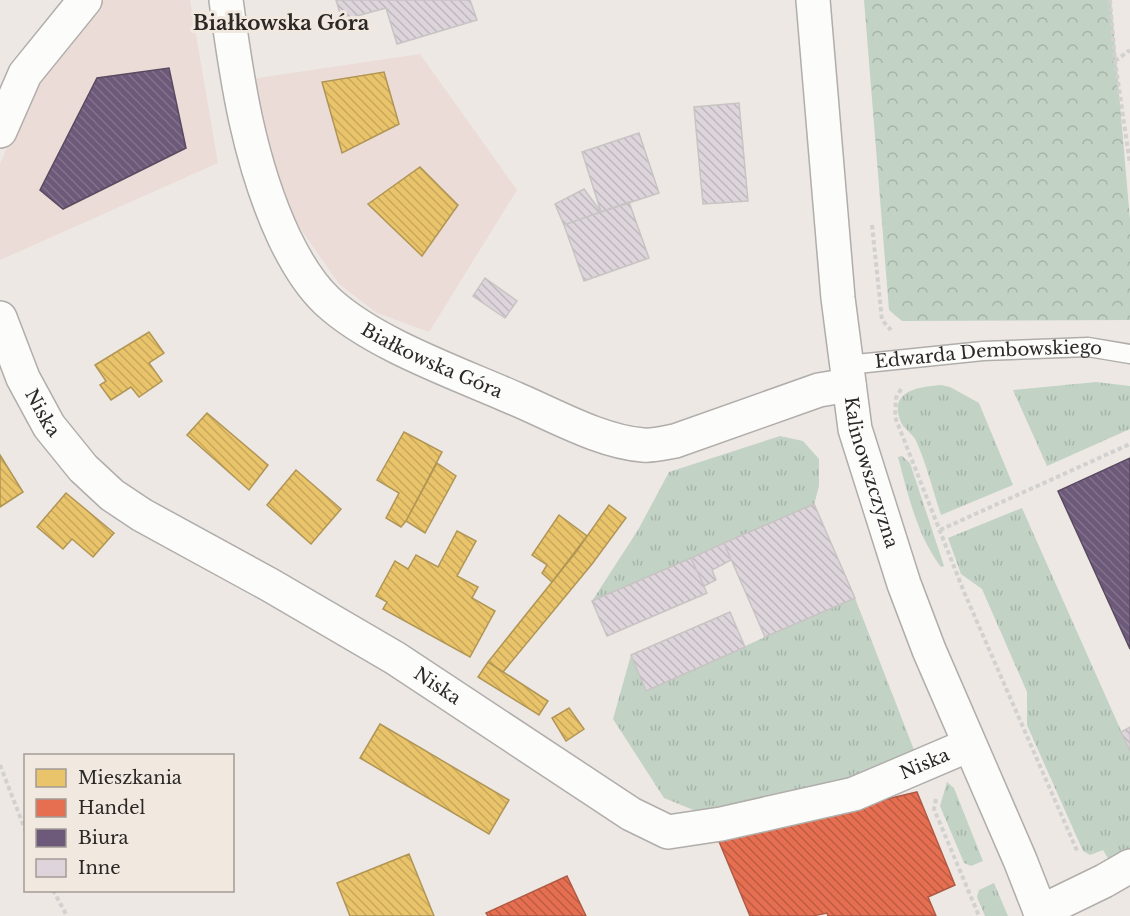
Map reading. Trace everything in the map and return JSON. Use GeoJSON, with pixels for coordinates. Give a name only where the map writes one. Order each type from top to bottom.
{"type":"FeatureCollection","features":[{"type":"Feature","properties":{"kind":"street"},"geometry":{"type":"LineString","coordinates":[[0,130],[25,74],[84,0]]}},
{"type":"Feature","properties":{"kind":"street","name":"Białkowska Góra"},"geometry":{"type":"LineString","coordinates":[[226,0],[238,90],[258,169],[271,209],[305,277],[327,301],[379,337],[559,418],[603,435],[642,445],[675,441],[819,390],[848,375]]}},
{"type":"Feature","properties":{"kind":"street","name":"Kalinowszczyzna"},"geometry":{"type":"LineString","coordinates":[[813,0],[838,298],[855,429],[894,556],[929,650],[1041,914]]}},
{"type":"Feature","properties":{"kind":"street","name":"Niska"},"geometry":{"type":"LineString","coordinates":[[0,318],[23,378],[49,426],[83,468],[112,495],[142,515],[270,585],[395,658],[631,814],[668,832],[721,824],[854,794],[969,745]]}},
{"type":"Feature","properties":{"kind":"street"},"geometry":{"type":"LineString","coordinates":[[1041,914],[1130,866]]}},
{"type":"Feature","properties":{"kind":"lane","name":"Edwarda Dembowskiego"},"geometry":{"type":"LineString","coordinates":[[848,375],[983,351],[1088,347],[1130,354]]}},
{"type":"Feature","properties":{"kind":"path"},"geometry":{"type":"LineString","coordinates":[[1110,0],[1115,60],[1130,165]]}},
{"type":"Feature","properties":{"kind":"path"},"geometry":{"type":"LineString","coordinates":[[1115,60],[1130,50]]}},
{"type":"Feature","properties":{"kind":"path"},"geometry":{"type":"LineString","coordinates":[[902,388],[896,398],[895,417],[968,603],[1080,856]]}},
{"type":"Feature","properties":{"kind":"path"},"geometry":{"type":"LineString","coordinates":[[940,530],[1130,444]]}},
{"type":"Feature","properties":{"kind":"path"},"geometry":{"type":"LineString","coordinates":[[932,762],[938,780],[934,809],[978,916]]}},
{"type":"Feature","properties":{"kind":"path"},"geometry":{"type":"LineString","coordinates":[[0,765],[24,827]]}},
{"type":"Feature","properties":{"kind":"path"},"geometry":{"type":"LineString","coordinates":[[54,892],[67,916]]}},
{"type":"Feature","properties":{"kind":"shaded area"},"geometry":{"type":"Polygon","coordinates":[[[104,0],[190,0],[218,163],[0,260],[0,164],[37,75],[92,8],[104,0]]]}},
{"type":"Feature","properties":{"kind":"shaded area"},"geometry":{"type":"Polygon","coordinates":[[[420,54],[517,190],[429,332],[377,313],[339,284],[288,211],[260,140],[250,79],[420,54]]]}},
{"type":"Feature","properties":{"kind":"green space"},"geometry":{"type":"Polygon","coordinates":[[[864,0],[1111,0],[1130,220],[1130,320],[902,321],[889,310],[864,0]]]}},
{"type":"Feature","properties":{"kind":"green space"},"geometry":{"type":"Polygon","coordinates":[[[1096,382],[1130,386],[1130,429],[1047,466],[1013,390],[1096,382]]]}},
{"type":"Feature","properties":{"kind":"green space"},"geometry":{"type":"Polygon","coordinates":[[[941,385],[950,387],[979,403],[1013,485],[941,515],[917,443],[901,423],[898,410],[899,402],[909,392],[941,385]]]}},
{"type":"Feature","properties":{"kind":"green space"},"geometry":{"type":"Polygon","coordinates":[[[780,436],[803,441],[819,459],[819,486],[814,505],[855,598],[916,755],[853,781],[701,813],[664,798],[613,719],[631,655],[646,691],[765,637],[731,560],[712,570],[716,580],[704,586],[707,593],[607,636],[592,601],[638,530],[669,472],[780,436]]]}},
{"type":"Feature","properties":{"kind":"green space"},"geometry":{"type":"Polygon","coordinates":[[[902,456],[910,463],[944,566],[941,567],[933,555],[919,528],[898,457],[902,456]]]}},
{"type":"Feature","properties":{"kind":"green space"},"geometry":{"type":"Polygon","coordinates":[[[1022,508],[1130,751],[1130,848],[1109,860],[1103,850],[1090,855],[1083,851],[1027,725],[1027,692],[982,589],[961,574],[948,538],[1022,508]]]}},
{"type":"Feature","properties":{"kind":"green space"},"geometry":{"type":"Polygon","coordinates":[[[947,782],[954,788],[983,861],[971,866],[964,863],[940,806],[947,782]]]}},
{"type":"Feature","properties":{"kind":"green space"},"geometry":{"type":"Polygon","coordinates":[[[994,883],[1008,916],[985,916],[977,897],[979,890],[994,883]]]}},
{"type":"Feature","properties":{"kind":"building: Mieszkania"},"geometry":{"type":"Polygon","coordinates":[[[384,72],[399,124],[342,153],[322,82],[384,72]]]}},
{"type":"Feature","properties":{"kind":"building: Mieszkania"},"geometry":{"type":"Polygon","coordinates":[[[420,167],[458,205],[422,256],[368,204],[420,167]]]}},
{"type":"Feature","properties":{"kind":"building: Mieszkania"},"geometry":{"type":"Polygon","coordinates":[[[149,332],[164,353],[149,363],[162,381],[139,397],[131,387],[111,400],[100,385],[106,381],[95,365],[149,332]]]}},
{"type":"Feature","properties":{"kind":"building: Mieszkania"},"geometry":{"type":"Polygon","coordinates":[[[207,413],[268,465],[249,490],[187,435],[207,413]]]}},
{"type":"Feature","properties":{"kind":"building: Mieszkania"},"geometry":{"type":"Polygon","coordinates":[[[404,432],[442,452],[401,527],[386,518],[399,493],[377,480],[404,432]]]}},
{"type":"Feature","properties":{"kind":"building: Mieszkania"},"geometry":{"type":"Polygon","coordinates":[[[0,455],[23,492],[0,507],[0,455]]]}},
{"type":"Feature","properties":{"kind":"building: Mieszkania"},"geometry":{"type":"Polygon","coordinates":[[[437,463],[456,476],[425,533],[406,521],[437,463]]]}},
{"type":"Feature","properties":{"kind":"building: Mieszkania"},"geometry":{"type":"Polygon","coordinates":[[[296,470],[341,509],[311,544],[267,505],[296,470]]]}},
{"type":"Feature","properties":{"kind":"building: Mieszkania"},"geometry":{"type":"Polygon","coordinates":[[[66,493],[114,533],[93,557],[72,539],[63,549],[37,527],[66,493]]]}},
{"type":"Feature","properties":{"kind":"building: Mieszkania"},"geometry":{"type":"Polygon","coordinates":[[[609,505],[626,518],[592,564],[503,672],[488,662],[576,552],[609,505]]]}},
{"type":"Feature","properties":{"kind":"building: Mieszkania"},"geometry":{"type":"Polygon","coordinates":[[[559,515],[587,536],[552,582],[542,573],[547,565],[532,555],[559,515]]]}},
{"type":"Feature","properties":{"kind":"building: Mieszkania"},"geometry":{"type":"Polygon","coordinates":[[[457,531],[476,541],[457,576],[478,587],[472,598],[495,611],[470,657],[383,609],[387,602],[376,596],[395,561],[408,569],[416,555],[438,567],[457,531]]]}},
{"type":"Feature","properties":{"kind":"building: Mieszkania"},"geometry":{"type":"Polygon","coordinates":[[[488,662],[548,701],[539,715],[478,677],[488,662]]]}},
{"type":"Feature","properties":{"kind":"building: Mieszkania"},"geometry":{"type":"Polygon","coordinates":[[[569,708],[584,729],[566,741],[552,718],[569,708]]]}},
{"type":"Feature","properties":{"kind":"building: Mieszkania"},"geometry":{"type":"Polygon","coordinates":[[[380,724],[509,800],[489,834],[360,758],[380,724]]]}},
{"type":"Feature","properties":{"kind":"building: Mieszkania"},"geometry":{"type":"Polygon","coordinates":[[[409,854],[434,916],[350,916],[337,883],[409,854]]]}},
{"type":"Feature","properties":{"kind":"building: Handel"},"geometry":{"type":"Polygon","coordinates":[[[917,792],[955,885],[928,897],[936,916],[828,916],[827,913],[813,916],[750,916],[718,839],[917,792]]]}},
{"type":"Feature","properties":{"kind":"building: Handel"},"geometry":{"type":"Polygon","coordinates":[[[567,876],[586,916],[488,916],[486,913],[567,876]]]}},
{"type":"Feature","properties":{"kind":"building: Biura"},"geometry":{"type":"Polygon","coordinates":[[[169,68],[186,148],[63,209],[40,190],[97,78],[169,68]]]}},
{"type":"Feature","properties":{"kind":"building: Biura"},"geometry":{"type":"Polygon","coordinates":[[[1130,458],[1130,649],[1058,491],[1130,458]]]}},
{"type":"Feature","properties":{"kind":"building: Inne"},"geometry":{"type":"Polygon","coordinates":[[[336,0],[470,0],[477,20],[397,44],[386,8],[342,20],[336,0]]]}},
{"type":"Feature","properties":{"kind":"building: Inne"},"geometry":{"type":"Polygon","coordinates":[[[739,103],[748,201],[703,204],[694,107],[739,103]]]}},
{"type":"Feature","properties":{"kind":"building: Inne"},"geometry":{"type":"Polygon","coordinates":[[[639,133],[659,193],[601,212],[582,152],[639,133]]]}},
{"type":"Feature","properties":{"kind":"building: Inne"},"geometry":{"type":"Polygon","coordinates":[[[584,189],[601,212],[564,225],[555,204],[584,189]]]}},
{"type":"Feature","properties":{"kind":"building: Inne"},"geometry":{"type":"Polygon","coordinates":[[[629,202],[649,258],[584,281],[564,225],[629,202]]]}},
{"type":"Feature","properties":{"kind":"building: Inne"},"geometry":{"type":"Polygon","coordinates":[[[485,278],[517,301],[505,318],[473,296],[485,278]]]}},
{"type":"Feature","properties":{"kind":"building: Inne"},"geometry":{"type":"Polygon","coordinates":[[[814,504],[855,598],[765,637],[724,543],[814,504]]]}},
{"type":"Feature","properties":{"kind":"building: Inne"},"geometry":{"type":"Polygon","coordinates":[[[724,543],[731,560],[712,570],[716,580],[704,586],[691,558],[724,543]]]}},
{"type":"Feature","properties":{"kind":"building: Inne"},"geometry":{"type":"Polygon","coordinates":[[[691,558],[707,593],[607,636],[592,601],[691,558]]]}},
{"type":"Feature","properties":{"kind":"building: Inne"},"geometry":{"type":"Polygon","coordinates":[[[730,612],[745,647],[646,691],[631,655],[730,612]]]}},
{"type":"Feature","properties":{"kind":"building: Inne"},"geometry":{"type":"Polygon","coordinates":[[[1130,727],[1130,751],[1121,732],[1130,727]]]}},
{"type":"Feature","properties":{"kind":"district","name":"Białkowska Góra"},"geometry":{"type":"Point","coordinates":[281,23]}}]}
